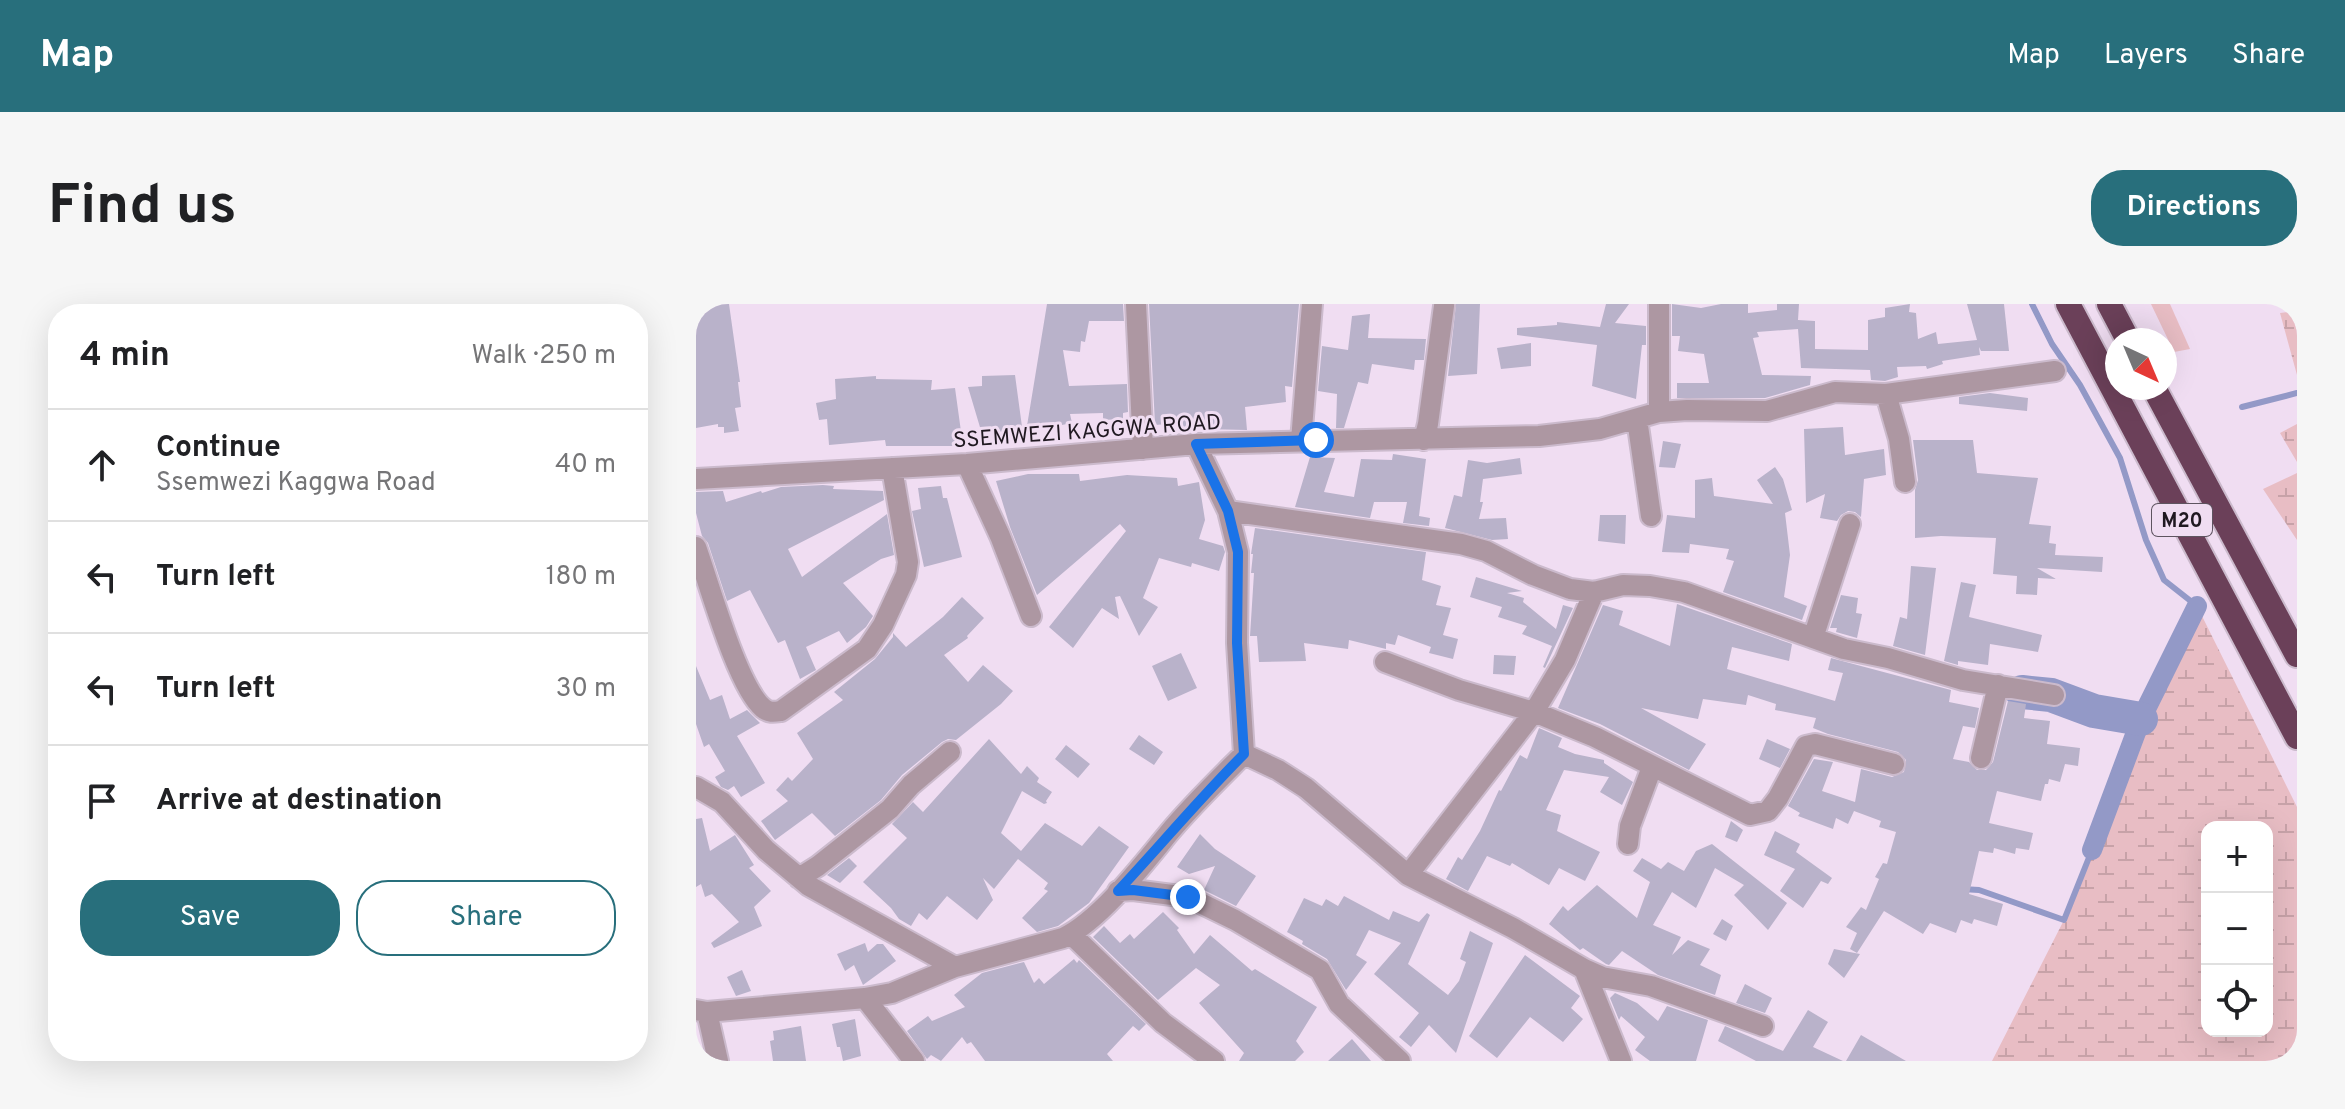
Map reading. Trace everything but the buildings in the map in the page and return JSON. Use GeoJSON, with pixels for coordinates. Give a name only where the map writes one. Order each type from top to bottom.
{"type":"FeatureCollection","features":[{"type":"Feature","properties":{"kind":"highway","name":"M20"},"geometry":{"type":"LineString","coordinates":[[2068,304],[2297,737]]}},
{"type":"Feature","properties":{"kind":"highway"},"geometry":{"type":"LineString","coordinates":[[2109,304],[2122,328]]}},
{"type":"Feature","properties":{"kind":"highway","name":"M20"},"geometry":{"type":"LineString","coordinates":[[2160,400],[2297,655]]}},
{"type":"Feature","properties":{"kind":"street"},"geometry":{"type":"LineString","coordinates":[[1136,304],[1143,449]]}},
{"type":"Feature","properties":{"kind":"street"},"geometry":{"type":"LineString","coordinates":[[1301,441],[1312,304]]}},
{"type":"Feature","properties":{"kind":"street"},"geometry":{"type":"LineString","coordinates":[[1659,304],[1659,412]]}},
{"type":"Feature","properties":{"kind":"street"},"geometry":{"type":"LineString","coordinates":[[1424,440],[1444,306]]}},
{"type":"Feature","properties":{"kind":"street","name":"SSEMWEZI KAGGWA ROAD"},"geometry":{"type":"LineString","coordinates":[[696,479],[967,464],[1196,444],[1539,436],[1600,429],[1659,412],[1767,411],[1791,407],[1835,392],[1886,394],[2055,371]]}},
{"type":"Feature","properties":{"kind":"street"},"geometry":{"type":"LineString","coordinates":[[1886,394],[1899,439],[1905,482]]}},
{"type":"Feature","properties":{"kind":"street"},"geometry":{"type":"LineString","coordinates":[[1637,419],[1651,516]]}},
{"type":"Feature","properties":{"kind":"street"},"geometry":{"type":"LineString","coordinates":[[718,1061],[702,1011],[865,998],[906,989],[955,967],[1053,942],[1071,934],[1141,868],[1189,810],[1244,754],[1237,643],[1238,552],[1228,511],[1196,444]]}},
{"type":"Feature","properties":{"kind":"street"},"geometry":{"type":"LineString","coordinates":[[967,464],[1000,536],[1031,616]]}},
{"type":"Feature","properties":{"kind":"street"},"geometry":{"type":"LineString","coordinates":[[696,547],[739,671],[762,707],[769,712],[781,711],[867,649],[875,639],[906,575],[907,542],[892,468]]}},
{"type":"Feature","properties":{"kind":"street"},"geometry":{"type":"LineString","coordinates":[[1228,511],[1461,544],[1486,551],[1570,589],[1594,592],[1637,585],[1684,592],[1813,638],[1963,680],[2054,695]]}},
{"type":"Feature","properties":{"kind":"street"},"geometry":{"type":"LineString","coordinates":[[1813,638],[1850,524]]}},
{"type":"Feature","properties":{"kind":"street"},"geometry":{"type":"LineString","coordinates":[[1408,875],[1534,712],[1565,660],[1594,592]]}},
{"type":"Feature","properties":{"kind":"street"},"geometry":{"type":"LineString","coordinates":[[1385,662],[1459,690],[1534,712],[1595,737],[1750,815],[1768,811],[1806,746],[1815,744],[1894,764]]}},
{"type":"Feature","properties":{"kind":"street"},"geometry":{"type":"LineString","coordinates":[[1981,758],[1998,685]]}},
{"type":"Feature","properties":{"kind":"street"},"geometry":{"type":"LineString","coordinates":[[799,878],[890,809],[911,785],[950,752]]}},
{"type":"Feature","properties":{"kind":"street"},"geometry":{"type":"LineString","coordinates":[[1244,754],[1306,788],[1408,875],[1513,928],[1584,969],[1602,977],[1651,986],[1763,1026]]}},
{"type":"Feature","properties":{"kind":"street"},"geometry":{"type":"LineString","coordinates":[[1628,844],[1630,826],[1652,767]]}},
{"type":"Feature","properties":{"kind":"street"},"geometry":{"type":"LineString","coordinates":[[696,787],[722,802],[766,850],[799,878],[955,967]]}},
{"type":"Feature","properties":{"kind":"street"},"geometry":{"type":"LineString","coordinates":[[1118,891],[1188,897],[1235,920],[1320,970],[1339,1004],[1400,1061]]}},
{"type":"Feature","properties":{"kind":"street"},"geometry":{"type":"LineString","coordinates":[[1071,934],[1163,1023],[1214,1061]]}},
{"type":"Feature","properties":{"kind":"street"},"geometry":{"type":"LineString","coordinates":[[1584,969],[1621,1061]]}},
{"type":"Feature","properties":{"kind":"street"},"geometry":{"type":"LineString","coordinates":[[865,998],[914,1061]]}},
{"type":"Feature","properties":{"kind":"green space"},"geometry":{"type":"Polygon","coordinates":[[[2151,304],[2170,304],[2190,349],[2177,351],[2177,328],[2162,328],[2151,304]]]}},
{"type":"Feature","properties":{"kind":"green space"},"geometry":{"type":"Polygon","coordinates":[[[2297,311],[2297,375],[2280,313],[2297,311]]]}},
{"type":"Feature","properties":{"kind":"green space"},"geometry":{"type":"Polygon","coordinates":[[[2297,424],[2297,462],[2280,433],[2297,424]]]}},
{"type":"Feature","properties":{"kind":"green space"},"geometry":{"type":"Polygon","coordinates":[[[2297,473],[2297,540],[2263,489],[2297,473]]]}},
{"type":"Feature","properties":{"kind":"green space"},"geometry":{"type":"Polygon","coordinates":[[[2197,606],[2297,807],[2297,1061],[1992,1061],[2064,920],[2117,784],[2197,606]]]}},
{"type":"Feature","properties":{"kind":"waterway"},"geometry":{"type":"LineString","coordinates":[[2032,304],[2052,344],[2080,385],[2120,458],[2146,540],[2164,580],[2197,606]]}},
{"type":"Feature","properties":{"kind":"waterway"},"geometry":{"type":"LineString","coordinates":[[2242,407],[2297,393]]}},
{"type":"Feature","properties":{"kind":"waterway"},"geometry":{"type":"LineString","coordinates":[[2092,850],[2141,719],[2197,606]]}},
{"type":"Feature","properties":{"kind":"waterway"},"geometry":{"type":"LineString","coordinates":[[2022,692],[2051,695],[2094,711],[2141,719]]}},
{"type":"Feature","properties":{"kind":"waterway"},"geometry":{"type":"LineString","coordinates":[[1962,889],[1979,890],[2064,920],[2092,850]]}},
{"type":"Feature","properties":{"kind":"route"},"geometry":{"type":"LineString","coordinates":[[1188,897],[1118,891],[1189,810],[1244,754],[1237,643],[1238,552],[1235,532],[1196,444],[1316,440]]}}]}
